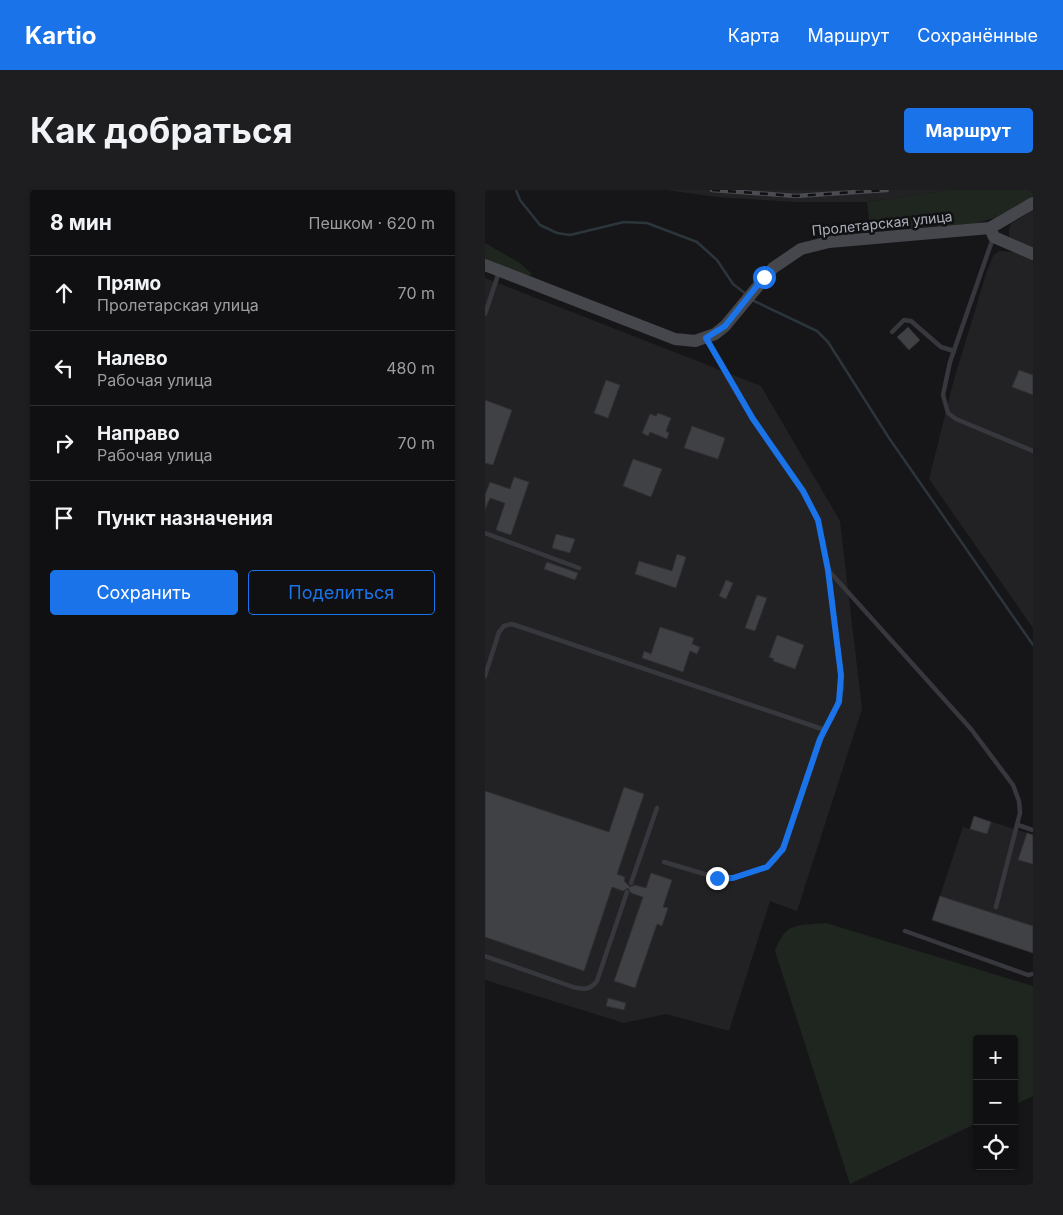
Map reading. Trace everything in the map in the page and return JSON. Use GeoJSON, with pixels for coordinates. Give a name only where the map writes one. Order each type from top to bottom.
{"type":"FeatureCollection","features":[{"type":"Feature","properties":{"kind":"street","name":"Пролетарская улица"},"geometry":{"type":"LineString","coordinates":[[706,338],[725,326],[773,268],[801,249],[829,242],[992,232],[1033,203]]}},
{"type":"Feature","properties":{"kind":"street"},"geometry":{"type":"LineString","coordinates":[[992,232],[1033,254]]}},
{"type":"Feature","properties":{"kind":"street"},"geometry":{"type":"LineString","coordinates":[[485,265],[675,340],[706,338]]}},
{"type":"Feature","properties":{"kind":"lane"},"geometry":{"type":"LineString","coordinates":[[992,232],[954,352],[943,395],[948,413],[955,419],[1033,451]]}},
{"type":"Feature","properties":{"kind":"lane"},"geometry":{"type":"LineString","coordinates":[[485,314],[499,270]]}},
{"type":"Feature","properties":{"kind":"lane"},"geometry":{"type":"LineString","coordinates":[[891,332],[904,320],[911,321],[941,347],[954,352]]}},
{"type":"Feature","properties":{"kind":"lane"},"geometry":{"type":"LineString","coordinates":[[664,862],[725,880],[767,867],[783,849],[825,730],[833,716],[842,688],[828,570],[818,520],[753,419],[706,338]]}},
{"type":"Feature","properties":{"kind":"lane"},"geometry":{"type":"LineString","coordinates":[[485,533],[579,568]]}},
{"type":"Feature","properties":{"kind":"lane"},"geometry":{"type":"LineString","coordinates":[[828,570],[971,729],[1013,785],[1019,801],[1018,825],[996,907]]}},
{"type":"Feature","properties":{"kind":"lane"},"geometry":{"type":"LineString","coordinates":[[485,676],[499,632],[504,626],[512,624],[825,730]]}},
{"type":"Feature","properties":{"kind":"lane"},"geometry":{"type":"LineString","coordinates":[[631,883],[657,808]]}},
{"type":"Feature","properties":{"kind":"lane"},"geometry":{"type":"LineString","coordinates":[[1018,825],[1033,830]]}},
{"type":"Feature","properties":{"kind":"lane"},"geometry":{"type":"LineString","coordinates":[[485,956],[573,987],[583,990],[591,988],[597,981],[627,892]]}},
{"type":"Feature","properties":{"kind":"lane"},"geometry":{"type":"LineString","coordinates":[[905,931],[1028,975],[1033,974]]}},
{"type":"Feature","properties":{"kind":"shaded area"},"geometry":{"type":"Polygon","coordinates":[[[666,190],[949,190],[867,202],[795,202],[717,197],[666,190]]]}},
{"type":"Feature","properties":{"kind":"shaded area"},"geometry":{"type":"Polygon","coordinates":[[[949,190],[1033,190],[1033,197],[997,217],[974,224],[870,230],[867,202],[949,190]]]}},
{"type":"Feature","properties":{"kind":"shaded area"},"geometry":{"type":"Polygon","coordinates":[[[1033,210],[1033,251],[1013,241],[1009,236],[1009,230],[1011,224],[1033,210]]]}},
{"type":"Feature","properties":{"kind":"shaded area"},"geometry":{"type":"Polygon","coordinates":[[[485,243],[520,263],[532,274],[528,276],[485,259],[485,243]]]}},
{"type":"Feature","properties":{"kind":"shaded area"},"geometry":{"type":"Polygon","coordinates":[[[999,251],[1014,252],[1033,260],[1033,628],[929,479],[953,383],[987,271],[993,256],[999,251]]]}},
{"type":"Feature","properties":{"kind":"shaded area"},"geometry":{"type":"Polygon","coordinates":[[[485,278],[761,386],[840,521],[862,709],[797,911],[770,901],[729,1031],[666,1014],[624,1023],[485,980],[485,278]]]}},
{"type":"Feature","properties":{"kind":"shaded area"},"geometry":{"type":"Polygon","coordinates":[[[974,816],[1033,835],[1033,953],[932,920],[963,827],[970,829],[974,816]]]}},
{"type":"Feature","properties":{"kind":"shaded area"},"geometry":{"type":"Polygon","coordinates":[[[826,923],[1033,986],[1033,1096],[1018,1103],[1018,1035],[973,1035],[973,1125],[850,1184],[775,951],[784,934],[788,930],[800,925],[826,923]]]}},
{"type":"Feature","properties":{"kind":"building"},"geometry":{"type":"Polygon","coordinates":[[[908,327],[920,340],[909,350],[897,337],[908,327]]]}},
{"type":"Feature","properties":{"kind":"building"},"geometry":{"type":"Polygon","coordinates":[[[1019,370],[1033,375],[1033,395],[1012,387],[1019,370]]]}},
{"type":"Feature","properties":{"kind":"building"},"geometry":{"type":"Polygon","coordinates":[[[606,380],[620,385],[608,418],[594,413],[606,380]]]}},
{"type":"Feature","properties":{"kind":"building"},"geometry":{"type":"Polygon","coordinates":[[[485,400],[512,410],[493,465],[485,463],[485,400]]]}},
{"type":"Feature","properties":{"kind":"building"},"geometry":{"type":"Polygon","coordinates":[[[658,413],[671,418],[666,431],[669,433],[667,439],[650,432],[648,436],[642,433],[650,414],[656,416],[658,413]]]}},
{"type":"Feature","properties":{"kind":"building"},"geometry":{"type":"Polygon","coordinates":[[[692,426],[725,438],[718,459],[684,448],[692,426]]]}},
{"type":"Feature","properties":{"kind":"building"},"geometry":{"type":"Polygon","coordinates":[[[633,459],[662,469],[651,497],[623,486],[633,459]]]}},
{"type":"Feature","properties":{"kind":"building"},"geometry":{"type":"Polygon","coordinates":[[[514,477],[529,482],[511,535],[496,530],[505,503],[490,498],[485,510],[485,495],[490,482],[510,489],[514,477]]]}},
{"type":"Feature","properties":{"kind":"building"},"geometry":{"type":"Polygon","coordinates":[[[556,534],[575,539],[570,553],[552,548],[556,534]]]}},
{"type":"Feature","properties":{"kind":"building"},"geometry":{"type":"Polygon","coordinates":[[[677,554],[686,557],[676,588],[635,574],[639,561],[672,571],[677,554]]]}},
{"type":"Feature","properties":{"kind":"building"},"geometry":{"type":"Polygon","coordinates":[[[547,562],[578,573],[575,580],[544,569],[547,562]]]}},
{"type":"Feature","properties":{"kind":"building"},"geometry":{"type":"Polygon","coordinates":[[[726,580],[733,583],[726,599],[719,596],[726,580]]]}},
{"type":"Feature","properties":{"kind":"building"},"geometry":{"type":"Polygon","coordinates":[[[757,595],[767,598],[755,631],[745,628],[757,595]]]}},
{"type":"Feature","properties":{"kind":"building"},"geometry":{"type":"Polygon","coordinates":[[[660,627],[694,638],[692,644],[700,647],[697,654],[690,651],[683,672],[642,658],[644,651],[651,654],[660,627]]]}},
{"type":"Feature","properties":{"kind":"building"},"geometry":{"type":"Polygon","coordinates":[[[777,635],[804,645],[795,669],[773,661],[774,659],[769,657],[777,635]]]}},
{"type":"Feature","properties":{"kind":"building"},"geometry":{"type":"Polygon","coordinates":[[[624,787],[644,794],[617,874],[625,877],[624,881],[630,887],[635,885],[646,888],[651,873],[672,880],[663,907],[668,908],[662,926],[657,924],[635,988],[614,981],[643,897],[631,893],[628,888],[623,891],[612,887],[584,971],[485,937],[485,791],[609,832],[624,787]]]}},
{"type":"Feature","properties":{"kind":"building"},"geometry":{"type":"Polygon","coordinates":[[[974,816],[991,822],[987,834],[970,829],[974,816]]]}},
{"type":"Feature","properties":{"kind":"building"},"geometry":{"type":"Polygon","coordinates":[[[1027,833],[1033,835],[1033,864],[1018,860],[1027,833]]]}},
{"type":"Feature","properties":{"kind":"building"},"geometry":{"type":"Polygon","coordinates":[[[940,896],[1033,926],[1033,953],[932,920],[940,896]]]}},
{"type":"Feature","properties":{"kind":"building"},"geometry":{"type":"Polygon","coordinates":[[[608,998],[626,1003],[624,1010],[606,1006],[608,998]]]}},
{"type":"Feature","properties":{"kind":"waterway"},"geometry":{"type":"LineString","coordinates":[[516,190],[520,200],[540,225],[557,233],[570,235],[624,222],[647,223],[697,242],[717,260],[733,284],[746,294]]}},
{"type":"Feature","properties":{"kind":"waterway"},"geometry":{"type":"LineString","coordinates":[[752,300],[817,331],[828,342],[889,438],[1033,645]]}},
{"type":"Feature","properties":{"kind":"railway"},"geometry":{"type":"LineString","coordinates":[[712,190],[796,196],[887,190]]}},
{"type":"Feature","properties":{"kind":"route"},"geometry":{"type":"LineString","coordinates":[[717,878],[725,880],[767,867],[783,849],[807,774],[820,739],[839,702],[842,688],[828,570],[818,520],[803,491],[753,419],[706,338],[725,326],[764,277]]}}]}
